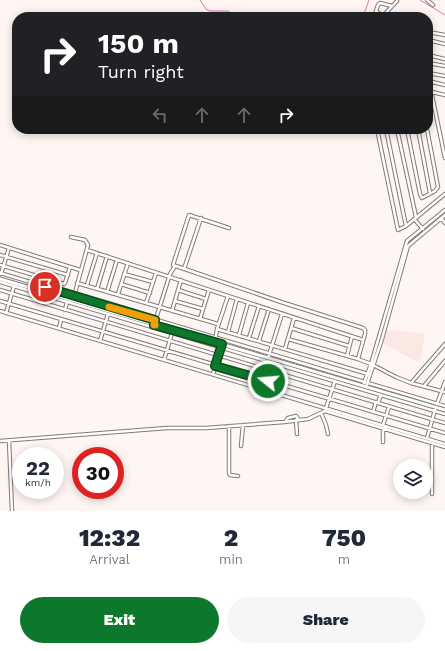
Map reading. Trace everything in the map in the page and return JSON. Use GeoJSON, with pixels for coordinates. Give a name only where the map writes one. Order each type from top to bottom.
{"type":"FeatureCollection","features":[{"type":"Feature","properties":{"kind":"street"},"geometry":{"type":"LineString","coordinates":[[427,0],[433,5]]}},
{"type":"Feature","properties":{"kind":"street"},"geometry":{"type":"LineString","coordinates":[[386,12],[397,1]]}},
{"type":"Feature","properties":{"kind":"street"},"geometry":{"type":"LineString","coordinates":[[376,11],[380,3],[392,6]]}},
{"type":"Feature","properties":{"kind":"street"},"geometry":{"type":"LineString","coordinates":[[433,33],[445,35]]}},
{"type":"Feature","properties":{"kind":"street"},"geometry":{"type":"LineString","coordinates":[[433,41],[445,44]]}},
{"type":"Feature","properties":{"kind":"street"},"geometry":{"type":"LineString","coordinates":[[433,56],[445,58]]}},
{"type":"Feature","properties":{"kind":"street"},"geometry":{"type":"LineString","coordinates":[[433,64],[445,66]]}},
{"type":"Feature","properties":{"kind":"street"},"geometry":{"type":"LineString","coordinates":[[433,74],[445,76]]}},
{"type":"Feature","properties":{"kind":"street"},"geometry":{"type":"LineString","coordinates":[[433,82],[445,85]]}},
{"type":"Feature","properties":{"kind":"street"},"geometry":{"type":"LineString","coordinates":[[433,92],[445,94]]}},
{"type":"Feature","properties":{"kind":"street"},"geometry":{"type":"LineString","coordinates":[[433,96],[444,144],[445,157]]}},
{"type":"Feature","properties":{"kind":"street"},"geometry":{"type":"LineString","coordinates":[[378,134],[398,230],[406,226],[445,194]]}},
{"type":"Feature","properties":{"kind":"street"},"geometry":{"type":"LineString","coordinates":[[387,134],[406,226]]}},
{"type":"Feature","properties":{"kind":"street"},"geometry":{"type":"LineString","coordinates":[[398,134],[415,218],[423,229]]}},
{"type":"Feature","properties":{"kind":"street"},"geometry":{"type":"LineString","coordinates":[[409,134],[421,198],[424,198],[435,191],[438,184],[429,134]]}},
{"type":"Feature","properties":{"kind":"street"},"geometry":{"type":"LineString","coordinates":[[419,134],[430,194]]}},
{"type":"Feature","properties":{"kind":"street"},"geometry":{"type":"LineString","coordinates":[[365,385],[373,364],[408,246],[423,229],[445,210]]}},
{"type":"Feature","properties":{"kind":"street"},"geometry":{"type":"LineString","coordinates":[[423,229],[445,215]]}},
{"type":"Feature","properties":{"kind":"street"},"geometry":{"type":"LineString","coordinates":[[154,325],[169,277],[175,266],[173,263],[188,216],[201,218],[229,228]]}},
{"type":"Feature","properties":{"kind":"street"},"geometry":{"type":"LineString","coordinates":[[184,269],[201,218]]}},
{"type":"Feature","properties":{"kind":"street"},"geometry":{"type":"LineString","coordinates":[[441,218],[445,223]]}},
{"type":"Feature","properties":{"kind":"street"},"geometry":{"type":"LineString","coordinates":[[71,237],[86,241],[88,245],[73,300]]}},
{"type":"Feature","properties":{"kind":"street"},"geometry":{"type":"LineString","coordinates":[[0,245],[80,270]]}},
{"type":"Feature","properties":{"kind":"street"},"geometry":{"type":"LineString","coordinates":[[9,248],[0,274],[216,338],[269,356],[445,410]]}},
{"type":"Feature","properties":{"kind":"street"},"geometry":{"type":"LineString","coordinates":[[86,250],[363,340]]}},
{"type":"Feature","properties":{"kind":"street"},"geometry":{"type":"LineString","coordinates":[[87,286],[97,253]]}},
{"type":"Feature","properties":{"kind":"street"},"geometry":{"type":"LineString","coordinates":[[0,255],[68,275]]}},
{"type":"Feature","properties":{"kind":"street"},"geometry":{"type":"LineString","coordinates":[[97,289],[107,256]]}},
{"type":"Feature","properties":{"kind":"street"},"geometry":{"type":"LineString","coordinates":[[107,292],[117,260]]}},
{"type":"Feature","properties":{"kind":"street"},"geometry":{"type":"LineString","coordinates":[[118,294],[128,263]]}},
{"type":"Feature","properties":{"kind":"street"},"geometry":{"type":"LineString","coordinates":[[2,266],[64,284],[70,267]]}},
{"type":"Feature","properties":{"kind":"street"},"geometry":{"type":"LineString","coordinates":[[175,266],[363,328],[365,331],[358,359]]}},
{"type":"Feature","properties":{"kind":"street"},"geometry":{"type":"LineString","coordinates":[[146,304],[156,273]]}},
{"type":"Feature","properties":{"kind":"street"},"geometry":{"type":"LineString","coordinates":[[124,274],[153,283]]}},
{"type":"Feature","properties":{"kind":"street"},"geometry":{"type":"LineString","coordinates":[[0,278],[215,342],[222,346],[269,356]]}},
{"type":"Feature","properties":{"kind":"street"},"geometry":{"type":"LineString","coordinates":[[172,311],[181,280]]}},
{"type":"Feature","properties":{"kind":"street"},"geometry":{"type":"LineString","coordinates":[[0,282],[222,346],[381,395],[436,407],[445,406]]}},
{"type":"Feature","properties":{"kind":"street"},"geometry":{"type":"LineString","coordinates":[[77,283],[218,324]]}},
{"type":"Feature","properties":{"kind":"street"},"geometry":{"type":"LineString","coordinates":[[121,284],[150,293]]}},
{"type":"Feature","properties":{"kind":"street"},"geometry":{"type":"LineString","coordinates":[[6,313],[14,286]]}},
{"type":"Feature","properties":{"kind":"street"},"geometry":{"type":"LineString","coordinates":[[0,290],[445,423]]}},
{"type":"Feature","properties":{"kind":"street"},"geometry":{"type":"LineString","coordinates":[[178,290],[206,299]]}},
{"type":"Feature","properties":{"kind":"street"},"geometry":{"type":"LineString","coordinates":[[200,319],[209,290]]}},
{"type":"Feature","properties":{"kind":"street"},"geometry":{"type":"LineString","coordinates":[[215,342],[218,324],[228,296]]}},
{"type":"Feature","properties":{"kind":"street"},"geometry":{"type":"LineString","coordinates":[[228,332],[237,299]]}},
{"type":"Feature","properties":{"kind":"street"},"geometry":{"type":"LineString","coordinates":[[0,301],[445,433]]}},
{"type":"Feature","properties":{"kind":"street"},"geometry":{"type":"LineString","coordinates":[[175,301],[203,309]]}},
{"type":"Feature","properties":{"kind":"street"},"geometry":{"type":"LineString","coordinates":[[65,310],[67,302]]}},
{"type":"Feature","properties":{"kind":"street"},"geometry":{"type":"LineString","coordinates":[[239,335],[248,303]]}},
{"type":"Feature","properties":{"kind":"street"},"geometry":{"type":"LineString","coordinates":[[249,338],[259,306]]}},
{"type":"Feature","properties":{"kind":"street"},"geometry":{"type":"LineString","coordinates":[[259,341],[269,309]]}},
{"type":"Feature","properties":{"kind":"street"},"geometry":{"type":"LineString","coordinates":[[0,311],[278,393],[326,410],[445,444]]}},
{"type":"Feature","properties":{"kind":"street"},"geometry":{"type":"LineString","coordinates":[[100,341],[108,314]]}},
{"type":"Feature","properties":{"kind":"street"},"geometry":{"type":"LineString","coordinates":[[269,356],[282,314]]}},
{"type":"Feature","properties":{"kind":"street"},"geometry":{"type":"LineString","coordinates":[[285,349],[294,318]]}},
{"type":"Feature","properties":{"kind":"street"},"geometry":{"type":"LineString","coordinates":[[60,328],[61,320]]}},
{"type":"Feature","properties":{"kind":"street"},"geometry":{"type":"LineString","coordinates":[[291,328],[349,346]]}},
{"type":"Feature","properties":{"kind":"street"},"geometry":{"type":"LineString","coordinates":[[217,329],[368,374]]}},
{"type":"Feature","properties":{"kind":"street"},"geometry":{"type":"LineString","coordinates":[[164,360],[172,332]]}},
{"type":"Feature","properties":{"kind":"street"},"geometry":{"type":"LineString","coordinates":[[347,356],[352,336]]}},
{"type":"Feature","properties":{"kind":"street"},"geometry":{"type":"LineString","coordinates":[[288,339],[373,364],[396,377],[411,383],[445,392]]}},
{"type":"Feature","properties":{"kind":"street"},"geometry":{"type":"LineString","coordinates":[[411,383],[445,344]]}},
{"type":"Feature","properties":{"kind":"street"},"geometry":{"type":"LineString","coordinates":[[213,374],[222,346]]}},
{"type":"Feature","properties":{"kind":"street"},"geometry":{"type":"LineString","coordinates":[[424,386],[445,361]]}},
{"type":"Feature","properties":{"kind":"street"},"geometry":{"type":"LineString","coordinates":[[278,393],[284,375]]}},
{"type":"Feature","properties":{"kind":"street"},"geometry":{"type":"LineString","coordinates":[[298,420],[308,419],[326,410],[335,381]]}},
{"type":"Feature","properties":{"kind":"street"},"geometry":{"type":"LineString","coordinates":[[427,438],[445,382]]}},
{"type":"Feature","properties":{"kind":"street"},"geometry":{"type":"LineString","coordinates":[[373,412],[381,395]]}},
{"type":"Feature","properties":{"kind":"street"},"geometry":{"type":"LineString","coordinates":[[382,442],[383,426],[389,406]]}},
{"type":"Feature","properties":{"kind":"street"},"geometry":{"type":"LineString","coordinates":[[436,407],[445,414]]}},
{"type":"Feature","properties":{"kind":"street"},"geometry":{"type":"LineString","coordinates":[[321,413],[328,434]]}},
{"type":"Feature","properties":{"kind":"street"},"geometry":{"type":"LineString","coordinates":[[0,441],[167,428],[243,425],[285,421],[288,418],[296,416],[298,420],[297,434]]}},
{"type":"Feature","properties":{"kind":"street"},"geometry":{"type":"LineString","coordinates":[[241,446],[243,425]]}},
{"type":"Feature","properties":{"kind":"street"},"geometry":{"type":"LineString","coordinates":[[229,426],[229,473],[230,475],[238,476]]}},
{"type":"Feature","properties":{"kind":"street"},"geometry":{"type":"LineString","coordinates":[[383,426],[445,447]]}},
{"type":"Feature","properties":{"kind":"street"},"geometry":{"type":"LineString","coordinates":[[9,441],[12,511]]}},
{"type":"Feature","properties":{"kind":"street"},"geometry":{"type":"LineString","coordinates":[[432,443],[432,459]]}},
{"type":"Feature","properties":{"kind":"shaded area"},"geometry":{"type":"Polygon","coordinates":[[[391,330],[425,334],[421,358],[417,362],[382,343],[385,331],[391,330]]]}},
{"type":"Feature","properties":{"kind":"waterway"},"geometry":{"type":"LineString","coordinates":[[200,0],[206,9],[210,11],[230,12]]}},
{"type":"Feature","properties":{"kind":"waterway"},"geometry":{"type":"LineString","coordinates":[[365,12],[369,0]]}},
{"type":"Feature","properties":{"kind":"waterway"},"geometry":{"type":"LineString","coordinates":[[420,0],[445,15]]}},
{"type":"Feature","properties":{"kind":"slow traffic"},"geometry":{"type":"LineString","coordinates":[[109,307],[155,320],[155,325]]}},
{"type":"Feature","properties":{"kind":"route"},"geometry":{"type":"LineString","coordinates":[[45,287],[155,320],[154,325],[222,344],[222,348],[215,366],[268,381]]}}]}
